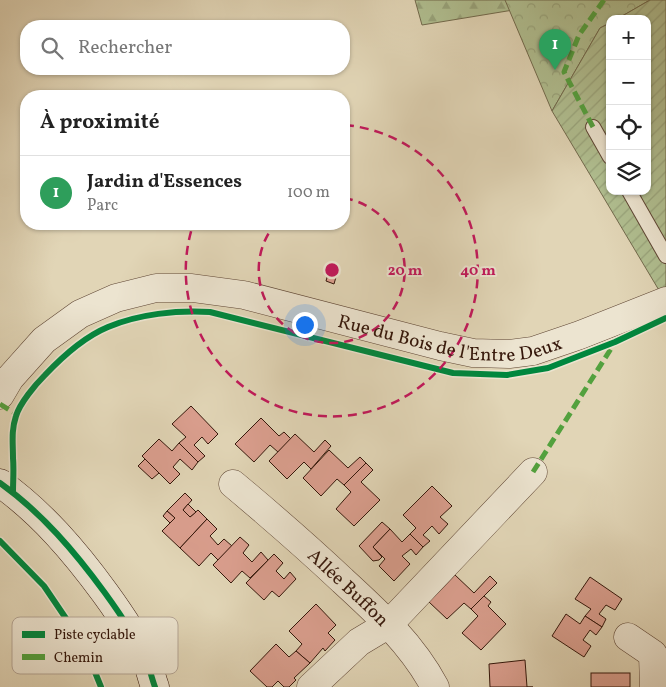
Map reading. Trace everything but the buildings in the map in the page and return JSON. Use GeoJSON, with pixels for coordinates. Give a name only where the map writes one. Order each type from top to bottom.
{"type":"FeatureCollection","features":[{"type":"Feature","properties":{"kind":"street","name":"Rue du Bois de l'Entre Deux"},"geometry":{"type":"LineString","coordinates":[[0,395],[10,378],[44,340],[80,314],[116,298],[156,288],[192,288],[244,295],[473,353],[509,354],[533,351],[580,335],[661,303]]}},
{"type":"Feature","properties":{"kind":"street"},"geometry":{"type":"LineString","coordinates":[[435,687],[412,650],[389,624],[532,472]]}},
{"type":"Feature","properties":{"kind":"street"},"geometry":{"type":"LineString","coordinates":[[0,483],[13,492],[65,541],[122,617]]}},
{"type":"Feature","properties":{"kind":"street","name":"Allée Buffon"},"geometry":{"type":"LineString","coordinates":[[233,484],[301,542],[389,624],[359,642],[311,687]]}},
{"type":"Feature","properties":{"kind":"street"},"geometry":{"type":"LineString","coordinates":[[628,636],[653,654],[654,687]]}},
{"type":"Feature","properties":{"kind":"street"},"geometry":{"type":"LineString","coordinates":[[151,674],[155,687]]}},
{"type":"Feature","properties":{"kind":"lane"},"geometry":{"type":"LineString","coordinates":[[593,127],[606,150]]}},
{"type":"Feature","properties":{"kind":"lane"},"geometry":{"type":"LineString","coordinates":[[631,195],[666,256]]}},
{"type":"Feature","properties":{"kind":"green space"},"geometry":{"type":"Polygon","coordinates":[[[415,0],[574,0],[422,25],[415,0]]]}},
{"type":"Feature","properties":{"kind":"green space"},"geometry":{"type":"Polygon","coordinates":[[[505,0],[650,0],[624,15],[606,15],[606,25],[600,28],[552,111],[505,0]]]}},
{"type":"Feature","properties":{"kind":"green space"},"geometry":{"type":"Polygon","coordinates":[[[650,0],[666,0],[666,302],[552,111],[600,28],[606,25],[606,195],[651,195],[651,15],[624,15],[650,0]]]}},
{"type":"Feature","properties":{"kind":"marked path"},"geometry":{"type":"LineString","coordinates":[[593,127],[564,72],[579,35],[604,0]]}},
{"type":"Feature","properties":{"kind":"marked path"},"geometry":{"type":"LineString","coordinates":[[533,472],[614,344]]}},
{"type":"Feature","properties":{"kind":"marked path"},"geometry":{"type":"LineString","coordinates":[[0,404],[16,414]]}},
{"type":"Feature","properties":{"kind":"cycle path"},"geometry":{"type":"LineString","coordinates":[[13,492],[13,427],[24,400],[52,368],[82,342],[99,331],[132,319],[171,312],[210,312],[453,373],[507,375],[548,368],[615,342],[666,318]]}},
{"type":"Feature","properties":{"kind":"cycle path"},"geometry":{"type":"LineString","coordinates":[[0,483],[30,507],[70,548],[121,617]]}},
{"type":"Feature","properties":{"kind":"cycle path"},"geometry":{"type":"LineString","coordinates":[[0,541],[44,586],[65,617]]}},
{"type":"Feature","properties":{"kind":"cycle path"},"geometry":{"type":"LineString","coordinates":[[96,674],[101,687]]}},
{"type":"Feature","properties":{"kind":"cycle path"},"geometry":{"type":"LineString","coordinates":[[151,674],[155,687]]}},
{"type":"Feature","properties":{"kind":"place","name":"Jardin d'Essences"},"geometry":{"type":"Point","coordinates":[555,70]}}]}
